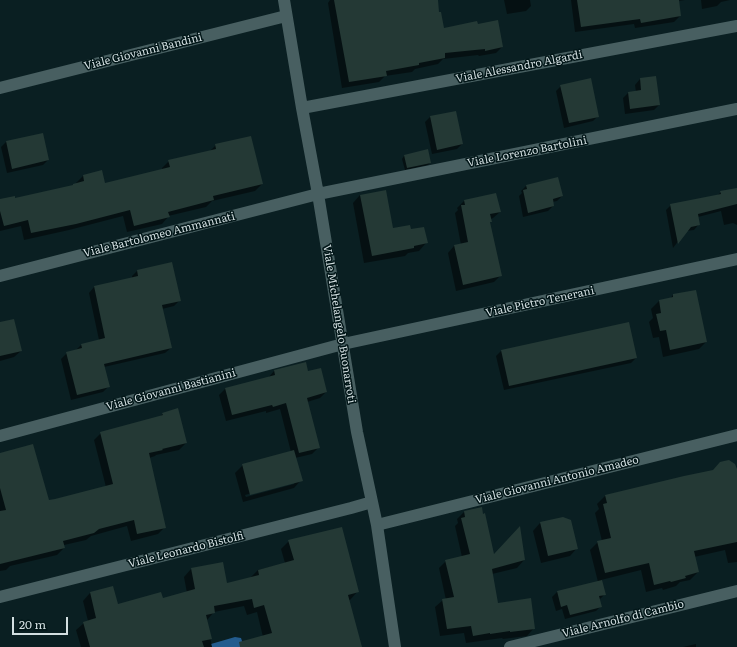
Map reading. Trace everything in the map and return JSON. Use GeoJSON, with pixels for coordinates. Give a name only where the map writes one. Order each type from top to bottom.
{"type":"FeatureCollection","features":[{"type":"Feature","properties":{"kind":"street","name":"Viale Michelangelo Buonarroti"},"geometry":{"type":"LineString","coordinates":[[284,0],[318,194],[357,432],[377,525],[395,647]]}},
{"type":"Feature","properties":{"kind":"street","name":"Viale Giovanni Bandini"},"geometry":{"type":"LineString","coordinates":[[0,88],[286,16]]}},
{"type":"Feature","properties":{"kind":"street","name":"Viale Alessandro Algardi"},"geometry":{"type":"LineString","coordinates":[[302,108],[737,26]]}},
{"type":"Feature","properties":{"kind":"street","name":"Viale Lorenzo Bartolini"},"geometry":{"type":"LineString","coordinates":[[318,194],[737,109]]}},
{"type":"Feature","properties":{"kind":"street","name":"Viale Bartolomeo Ammannati"},"geometry":{"type":"LineString","coordinates":[[0,276],[318,194]]}},
{"type":"Feature","properties":{"kind":"street","name":"Viale Pietro Tenerani"},"geometry":{"type":"LineString","coordinates":[[343,344],[737,260]]}},
{"type":"Feature","properties":{"kind":"street","name":"Viale Giovanni Bastianini"},"geometry":{"type":"LineString","coordinates":[[0,436],[343,344]]}},
{"type":"Feature","properties":{"kind":"street","name":"Viale Giovanni Antonio Amadeo"},"geometry":{"type":"LineString","coordinates":[[377,525],[737,435]]}},
{"type":"Feature","properties":{"kind":"street","name":"Viale Leonardo Bistolfi"},"geometry":{"type":"LineString","coordinates":[[0,597],[372,502]]}},
{"type":"Feature","properties":{"kind":"street","name":"Viale Arnolfo di Cambio"},"geometry":{"type":"LineString","coordinates":[[510,647],[737,591]]}},
{"type":"Feature","properties":{"kind":"water"},"geometry":{"type":"Polygon","coordinates":[[[235,637],[241,638],[244,647],[212,647],[211,644],[235,637]]]}},
{"type":"Feature","properties":{"kind":"building"},"geometry":{"type":"Polygon","coordinates":[[[334,0],[438,0],[439,12],[441,12],[444,28],[477,21],[478,24],[498,20],[503,47],[485,51],[485,49],[445,53],[445,58],[419,63],[419,65],[386,71],[387,76],[349,82],[334,0]]]}},
{"type":"Feature","properties":{"kind":"building"},"geometry":{"type":"Polygon","coordinates":[[[577,0],[679,0],[681,16],[641,23],[640,19],[581,27],[577,0]]]}},
{"type":"Feature","properties":{"kind":"building"},"geometry":{"type":"Polygon","coordinates":[[[656,76],[660,105],[630,109],[628,92],[641,90],[640,78],[656,76]]]}},
{"type":"Feature","properties":{"kind":"building"},"geometry":{"type":"Polygon","coordinates":[[[591,78],[599,117],[569,123],[560,85],[591,78]]]}},
{"type":"Feature","properties":{"kind":"building"},"geometry":{"type":"Polygon","coordinates":[[[456,111],[463,144],[437,150],[430,116],[456,111]]]}},
{"type":"Feature","properties":{"kind":"building"},"geometry":{"type":"Polygon","coordinates":[[[43,133],[49,160],[12,169],[6,141],[43,133]]]}},
{"type":"Feature","properties":{"kind":"building"},"geometry":{"type":"Polygon","coordinates":[[[251,136],[263,184],[213,196],[214,200],[168,212],[170,217],[134,226],[130,210],[76,224],[31,233],[28,220],[4,226],[0,211],[0,199],[15,196],[15,198],[73,185],[84,181],[83,175],[102,170],[105,183],[170,167],[168,160],[216,149],[215,144],[251,136]]]}},
{"type":"Feature","properties":{"kind":"building"},"geometry":{"type":"Polygon","coordinates":[[[428,149],[431,163],[407,168],[404,155],[428,149]]]}},
{"type":"Feature","properties":{"kind":"building"},"geometry":{"type":"Polygon","coordinates":[[[558,177],[563,196],[553,199],[554,206],[528,213],[523,190],[527,189],[526,185],[558,177]]]}},
{"type":"Feature","properties":{"kind":"building"},"geometry":{"type":"Polygon","coordinates":[[[737,188],[737,204],[698,214],[700,225],[691,227],[678,244],[670,204],[721,194],[720,191],[737,188]]]}},
{"type":"Feature","properties":{"kind":"building"},"geometry":{"type":"Polygon","coordinates":[[[386,190],[393,228],[410,225],[411,229],[424,227],[428,243],[414,246],[414,248],[372,256],[360,195],[386,190]]]}},
{"type":"Feature","properties":{"kind":"building"},"geometry":{"type":"Polygon","coordinates":[[[496,193],[501,212],[490,214],[492,222],[490,222],[502,276],[463,285],[454,245],[468,242],[461,205],[465,205],[464,200],[496,193]]]}},
{"type":"Feature","properties":{"kind":"building"},"geometry":{"type":"Polygon","coordinates":[[[172,262],[181,301],[162,305],[172,348],[104,364],[110,387],[77,395],[66,352],[82,348],[81,344],[105,338],[94,286],[138,276],[137,270],[172,262]]]}},
{"type":"Feature","properties":{"kind":"building"},"geometry":{"type":"Polygon","coordinates":[[[696,290],[707,342],[670,350],[666,330],[660,331],[656,314],[661,313],[659,300],[673,297],[673,294],[696,290]]]}},
{"type":"Feature","properties":{"kind":"building"},"geometry":{"type":"Polygon","coordinates":[[[14,319],[22,351],[0,356],[0,322],[14,319]]]}},
{"type":"Feature","properties":{"kind":"building"},"geometry":{"type":"Polygon","coordinates":[[[629,322],[637,358],[509,386],[501,350],[629,322]]]}},
{"type":"Feature","properties":{"kind":"building"},"geometry":{"type":"Polygon","coordinates":[[[306,362],[308,371],[321,368],[327,392],[307,398],[320,448],[299,453],[286,403],[232,415],[225,388],[275,375],[274,370],[306,362]]]}},
{"type":"Feature","properties":{"kind":"building"},"geometry":{"type":"Polygon","coordinates":[[[178,408],[187,443],[149,453],[166,528],[137,534],[134,520],[99,529],[94,533],[63,541],[65,548],[0,564],[0,511],[6,510],[0,488],[0,453],[33,444],[49,500],[55,499],[113,484],[100,432],[163,415],[162,413],[178,408]]]}},
{"type":"Feature","properties":{"kind":"building"},"geometry":{"type":"Polygon","coordinates":[[[294,450],[303,481],[250,495],[242,464],[294,450]]]}},
{"type":"Feature","properties":{"kind":"building"},"geometry":{"type":"Polygon","coordinates":[[[729,460],[735,464],[737,469],[737,542],[694,551],[699,572],[685,576],[686,578],[671,582],[654,585],[649,563],[605,573],[597,541],[611,538],[603,504],[607,503],[605,495],[713,470],[720,462],[729,460]]]}},
{"type":"Feature","properties":{"kind":"building"},"geometry":{"type":"Polygon","coordinates":[[[482,507],[483,514],[485,513],[494,554],[520,526],[525,560],[492,569],[498,603],[531,598],[535,629],[473,636],[471,626],[447,629],[442,599],[454,597],[445,560],[470,554],[461,518],[465,517],[464,511],[482,507]]]}},
{"type":"Feature","properties":{"kind":"building"},"geometry":{"type":"Polygon","coordinates":[[[563,517],[571,520],[578,549],[548,556],[540,522],[563,517]]]}},
{"type":"Feature","properties":{"kind":"building"},"geometry":{"type":"Polygon","coordinates":[[[342,527],[359,592],[348,595],[362,647],[240,647],[239,642],[272,633],[264,605],[254,608],[252,599],[214,606],[215,613],[206,615],[212,639],[202,641],[204,647],[90,647],[83,622],[96,618],[90,592],[113,586],[118,604],[161,592],[163,598],[195,589],[191,568],[223,562],[227,583],[259,575],[258,570],[294,560],[288,540],[342,527]]]}},
{"type":"Feature","properties":{"kind":"building"},"geometry":{"type":"Polygon","coordinates":[[[602,580],[606,595],[599,596],[602,607],[570,615],[567,605],[561,607],[557,591],[602,580]]]}}]}
